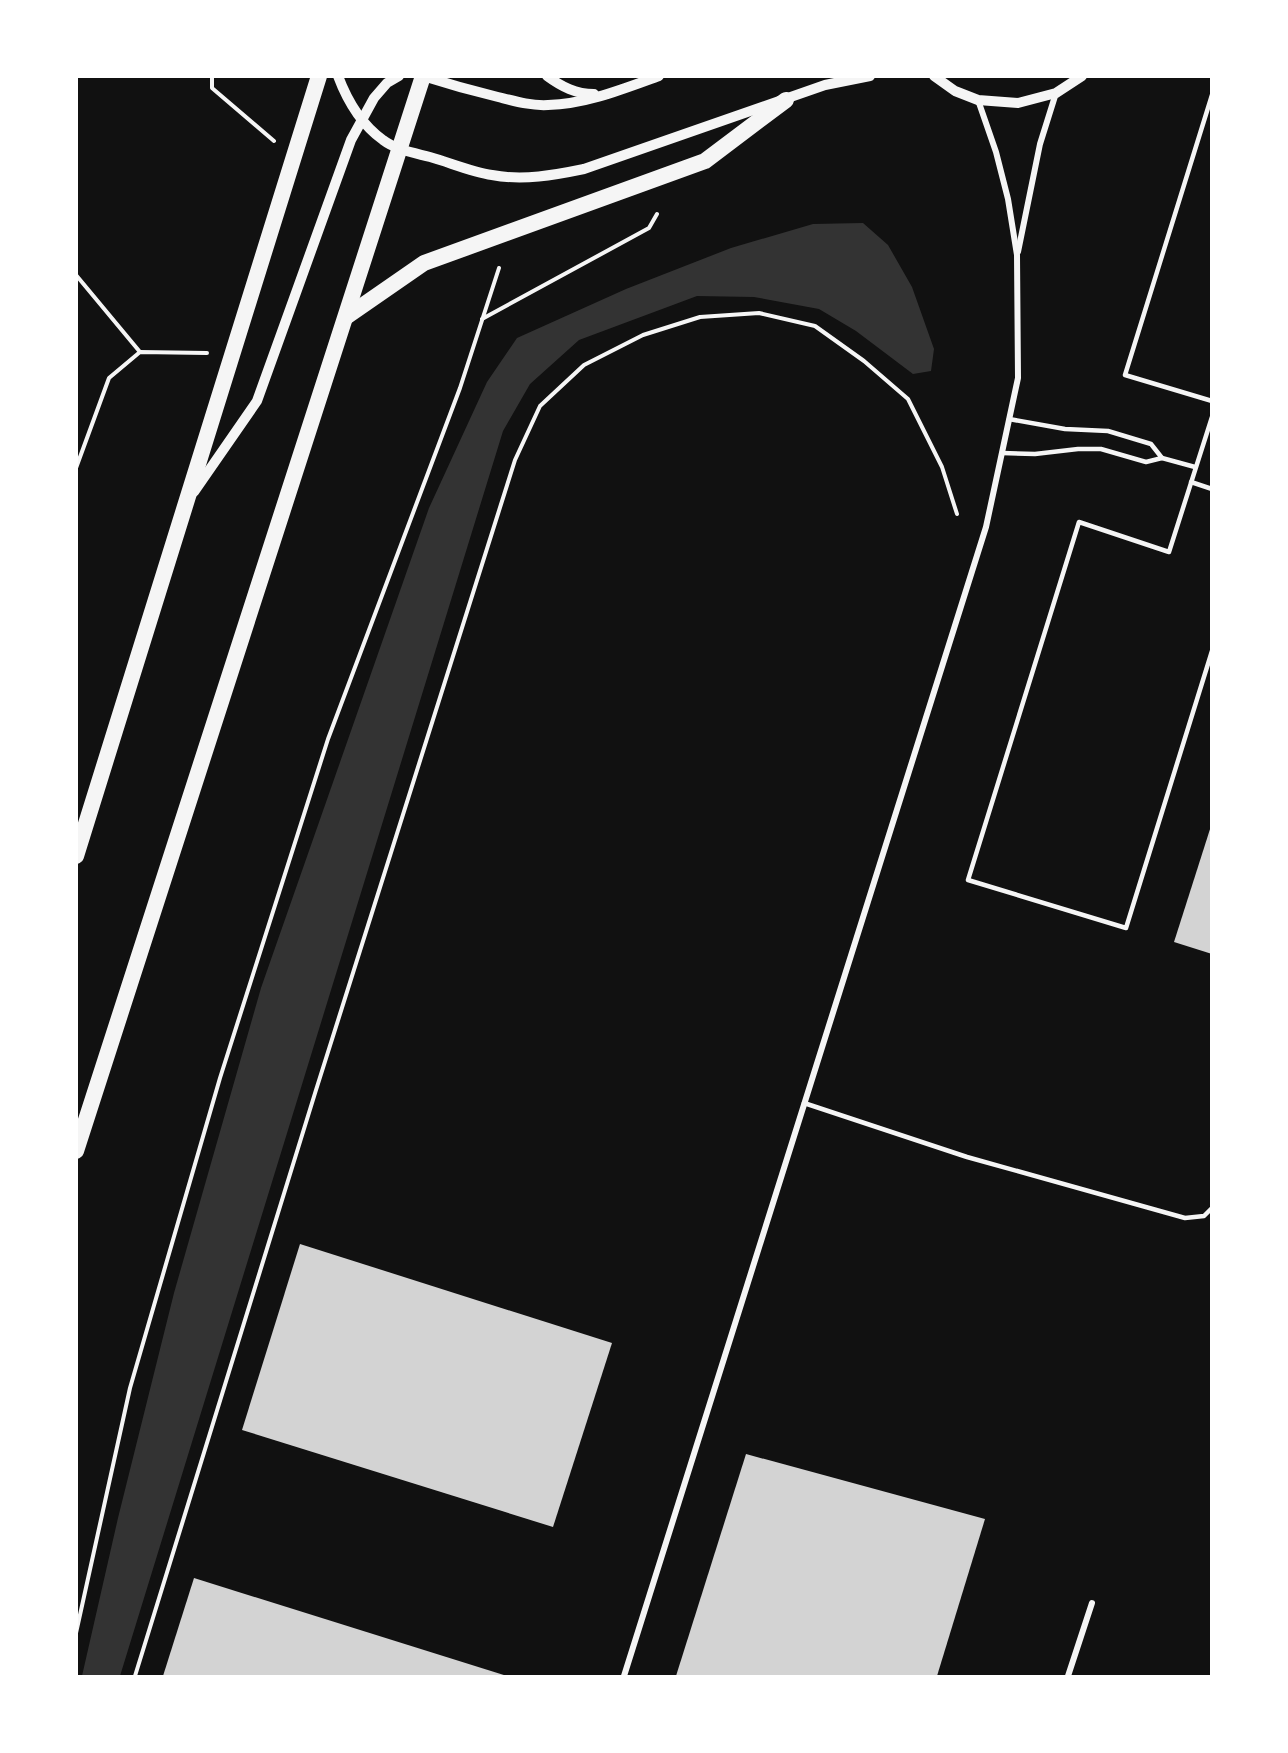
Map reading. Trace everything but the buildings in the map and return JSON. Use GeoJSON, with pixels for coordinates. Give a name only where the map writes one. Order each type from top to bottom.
{"type":"FeatureCollection","features":[{"type":"Feature","properties":{"kind":"highway"},"geometry":{"type":"LineString","coordinates":[[76,856],[319,76]]}},
{"type":"Feature","properties":{"kind":"highway"},"geometry":{"type":"LineString","coordinates":[[76,1151],[423,76]]}},
{"type":"Feature","properties":{"kind":"highway"},"geometry":{"type":"LineString","coordinates":[[345,317],[424,263],[705,161],[786,100]]}},
{"type":"Feature","properties":{"kind":"street"},"geometry":{"type":"LineString","coordinates":[[338,76],[350,103],[372,131],[384,141],[400,148],[493,175],[526,177],[557,175],[584,169],[825,85],[870,76]]}},
{"type":"Feature","properties":{"kind":"street"},"geometry":{"type":"LineString","coordinates":[[187,502],[257,401],[351,140],[361,118],[381,90],[387,83],[399,76]]}},
{"type":"Feature","properties":{"kind":"street"},"geometry":{"type":"LineString","coordinates":[[423,76],[459,88],[523,103],[547,106],[606,95],[658,76]]}},
{"type":"Feature","properties":{"kind":"street"},"geometry":{"type":"LineString","coordinates":[[547,76],[563,87],[583,94],[606,95]]}},
{"type":"Feature","properties":{"kind":"street"},"geometry":{"type":"LineString","coordinates":[[934,76],[955,91],[978,100],[1018,103],[1056,93],[1082,76]]}},
{"type":"Feature","properties":{"kind":"street"},"geometry":{"type":"LineString","coordinates":[[1017,255],[1040,144],[1056,93]]}},
{"type":"Feature","properties":{"kind":"street"},"geometry":{"type":"LineString","coordinates":[[624,1677],[986,527],[1018,378],[1017,255],[1008,199],[996,152],[978,100]]}},
{"type":"Feature","properties":{"kind":"street"},"geometry":{"type":"LineString","coordinates":[[1068,1677],[1092,1603]]}},
{"type":"Feature","properties":{"kind":"lane"},"geometry":{"type":"LineString","coordinates":[[1212,95],[1125,375],[1212,401]]}},
{"type":"Feature","properties":{"kind":"lane"},"geometry":{"type":"LineString","coordinates":[[1204,118],[1212,120]]}},
{"type":"Feature","properties":{"kind":"lane"},"geometry":{"type":"LineString","coordinates":[[1212,417],[1170,552],[1079,522],[968,880],[1126,928],[1212,651]]}},
{"type":"Feature","properties":{"kind":"lane"},"geometry":{"type":"LineString","coordinates":[[1009,419],[1065,429],[1108,431],[1151,444],[1162,458]]}},
{"type":"Feature","properties":{"kind":"lane"},"geometry":{"type":"LineString","coordinates":[[1002,453],[1035,454],[1101,449],[1146,462],[1162,458],[1195,467]]}},
{"type":"Feature","properties":{"kind":"lane"},"geometry":{"type":"LineString","coordinates":[[1191,483],[1212,489]]}},
{"type":"Feature","properties":{"kind":"lane"},"geometry":{"type":"LineString","coordinates":[[804,1103],[968,1157],[1185,1218],[1204,1216],[1212,1208]]}},
{"type":"Feature","properties":{"kind":"path"},"geometry":{"type":"LineString","coordinates":[[212,76],[212,88],[294,159]]}},
{"type":"Feature","properties":{"kind":"path"},"geometry":{"type":"LineString","coordinates":[[482,319],[649,228],[657,214]]}},
{"type":"Feature","properties":{"kind":"path"},"geometry":{"type":"LineString","coordinates":[[76,1633],[130,1388],[220,1078],[328,739],[460,388],[499,268]]}},
{"type":"Feature","properties":{"kind":"path"},"geometry":{"type":"LineString","coordinates":[[76,275],[140,352]]}},
{"type":"Feature","properties":{"kind":"path"},"geometry":{"type":"LineString","coordinates":[[135,1677],[316,1090],[504,494],[515,460],[540,406],[584,365],[643,335],[700,317],[759,313],[815,326],[864,361],[908,399],[942,467],[957,514]]}},
{"type":"Feature","properties":{"kind":"path"},"geometry":{"type":"LineString","coordinates":[[76,468],[109,378],[140,352],[234,354]]}},
{"type":"Feature","properties":{"kind":"shaded area"},"geometry":{"type":"Polygon","coordinates":[[[863,223],[888,245],[912,287],[934,349],[931,371],[913,374],[856,331],[819,309],[754,297],[697,296],[579,340],[530,384],[503,431],[120,1676],[82,1676],[118,1518],[174,1293],[261,988],[429,508],[487,382],[517,338],[626,289],[731,248],[813,224],[863,223]]]}}]}
